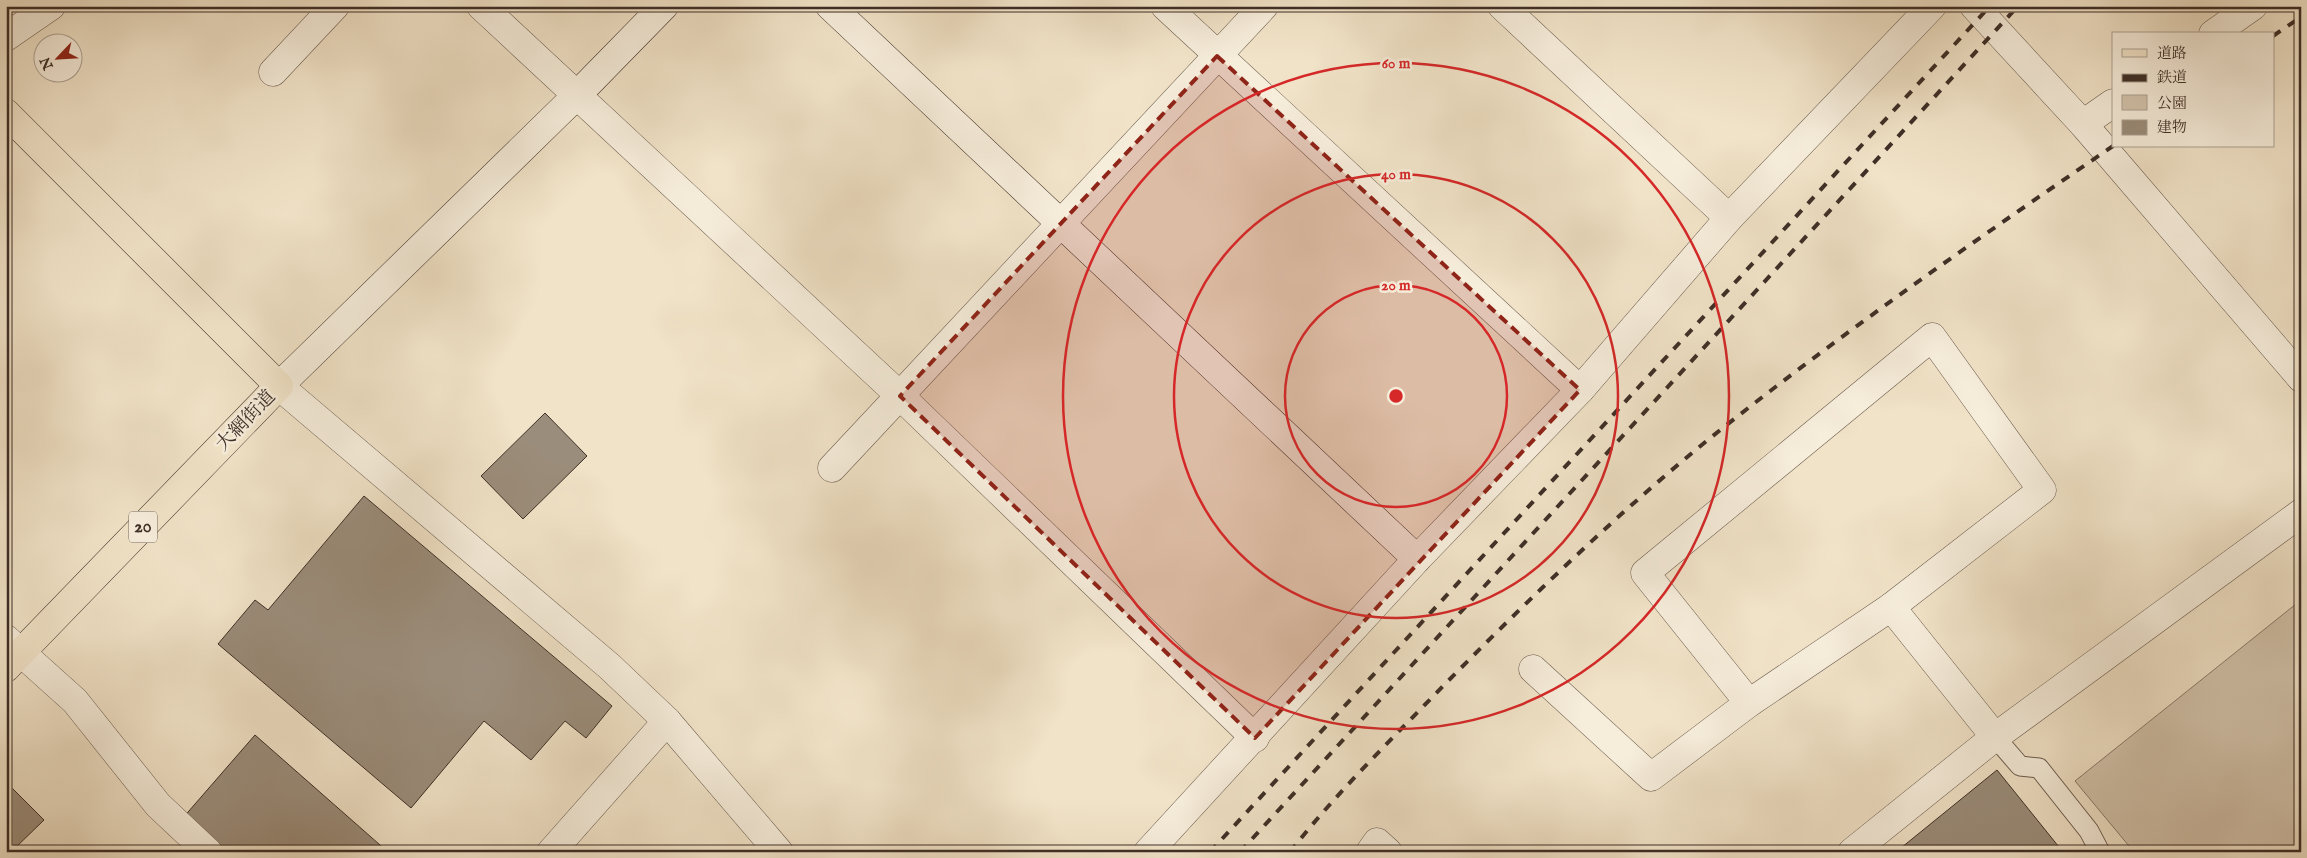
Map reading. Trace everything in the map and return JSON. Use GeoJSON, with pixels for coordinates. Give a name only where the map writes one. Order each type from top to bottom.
{"type":"FeatureCollection","features":[{"type":"Feature","properties":{"kind":"main road","name":"大網街道"},"geometry":{"type":"LineString","coordinates":[[6,113],[279,386],[11,653]]}},
{"type":"Feature","properties":{"kind":"street"},"geometry":{"type":"LineString","coordinates":[[6,37],[52,6]]}},
{"type":"Feature","properties":{"kind":"street"},"geometry":{"type":"LineString","coordinates":[[273,72],[336,6]]}},
{"type":"Feature","properties":{"kind":"street"},"geometry":{"type":"LineString","coordinates":[[481,6],[900,396],[1255,738]]}},
{"type":"Feature","properties":{"kind":"street"},"geometry":{"type":"LineString","coordinates":[[664,6],[576,96],[279,386],[609,666],[668,721],[779,852]]}},
{"type":"Feature","properties":{"kind":"street"},"geometry":{"type":"LineString","coordinates":[[830,6],[1418,559]]}},
{"type":"Feature","properties":{"kind":"street"},"geometry":{"type":"LineString","coordinates":[[1165,6],[1580,390]]}},
{"type":"Feature","properties":{"kind":"street"},"geometry":{"type":"LineString","coordinates":[[832,468],[1264,6]]}},
{"type":"Feature","properties":{"kind":"street"},"geometry":{"type":"LineString","coordinates":[[1502,6],[1729,218]]}},
{"type":"Feature","properties":{"kind":"street"},"geometry":{"type":"LineString","coordinates":[[1148,852],[1418,559],[1580,390],[1729,218],[1932,6]]}},
{"type":"Feature","properties":{"kind":"street"},"geometry":{"type":"LineString","coordinates":[[1974,6],[2083,124],[2301,378]]}},
{"type":"Feature","properties":{"kind":"street"},"geometry":{"type":"LineString","coordinates":[[2216,32],[2253,6]]}},
{"type":"Feature","properties":{"kind":"street"},"geometry":{"type":"LineString","coordinates":[[2083,124],[2112,104]]}},
{"type":"Feature","properties":{"kind":"street"},"geometry":{"type":"LineString","coordinates":[[1533,669],[1651,777],[1749,703],[1891,607],[2042,490],[1932,337],[1645,573],[1749,703]]}},
{"type":"Feature","properties":{"kind":"street"},"geometry":{"type":"LineString","coordinates":[[1852,852],[1995,737],[2301,513]]}},
{"type":"Feature","properties":{"kind":"street"},"geometry":{"type":"LineString","coordinates":[[1891,607],[1995,737]]}},
{"type":"Feature","properties":{"kind":"street"},"geometry":{"type":"LineString","coordinates":[[11,653],[75,701],[158,805],[208,852]]}},
{"type":"Feature","properties":{"kind":"street"},"geometry":{"type":"LineString","coordinates":[[551,852],[668,721]]}},
{"type":"Feature","properties":{"kind":"street"},"geometry":{"type":"LineString","coordinates":[[1370,852],[1377,842],[1388,852]]}},
{"type":"Feature","properties":{"kind":"lane"},"geometry":{"type":"LineString","coordinates":[[1995,737],[2020,766],[2039,768],[2089,831],[2100,852]]}},
{"type":"Feature","properties":{"kind":"highlighted area"},"geometry":{"type":"Polygon","coordinates":[[[1217,56],[1580,390],[1255,738],[900,396],[1217,56]]]}},
{"type":"Feature","properties":{"kind":"green space"},"geometry":{"type":"Polygon","coordinates":[[[2296,604],[2301,604],[2301,852],[2134,852],[2075,781],[2296,604]]]}},
{"type":"Feature","properties":{"kind":"building"},"geometry":{"type":"Polygon","coordinates":[[[545,413],[587,456],[523,519],[481,476],[545,413]]]}},
{"type":"Feature","properties":{"kind":"building"},"geometry":{"type":"Polygon","coordinates":[[[364,496],[612,706],[586,738],[565,721],[531,760],[484,721],[411,808],[218,644],[255,600],[268,610],[364,496]]]}},
{"type":"Feature","properties":{"kind":"building"},"geometry":{"type":"Polygon","coordinates":[[[255,735],[388,852],[219,852],[182,819],[255,735]]]}},
{"type":"Feature","properties":{"kind":"building"},"geometry":{"type":"Polygon","coordinates":[[[1997,770],[2063,852],[1896,852],[1997,770]]]}},
{"type":"Feature","properties":{"kind":"building"},"geometry":{"type":"Polygon","coordinates":[[[6,782],[44,820],[11,852],[6,852],[6,782]]]}},
{"type":"Feature","properties":{"kind":"railway"},"geometry":{"type":"LineString","coordinates":[[1210,852],[1990,6]]}},
{"type":"Feature","properties":{"kind":"railway"},"geometry":{"type":"LineString","coordinates":[[1240,852],[2018,6]]}},
{"type":"Feature","properties":{"kind":"railway"},"geometry":{"type":"LineString","coordinates":[[2274,35],[2301,17]]}},
{"type":"Feature","properties":{"kind":"railway"},"geometry":{"type":"LineString","coordinates":[[1290,852],[1346,787],[1446,683],[1545,585],[1648,490],[1767,393],[1864,320],[2112,147]]}}]}
